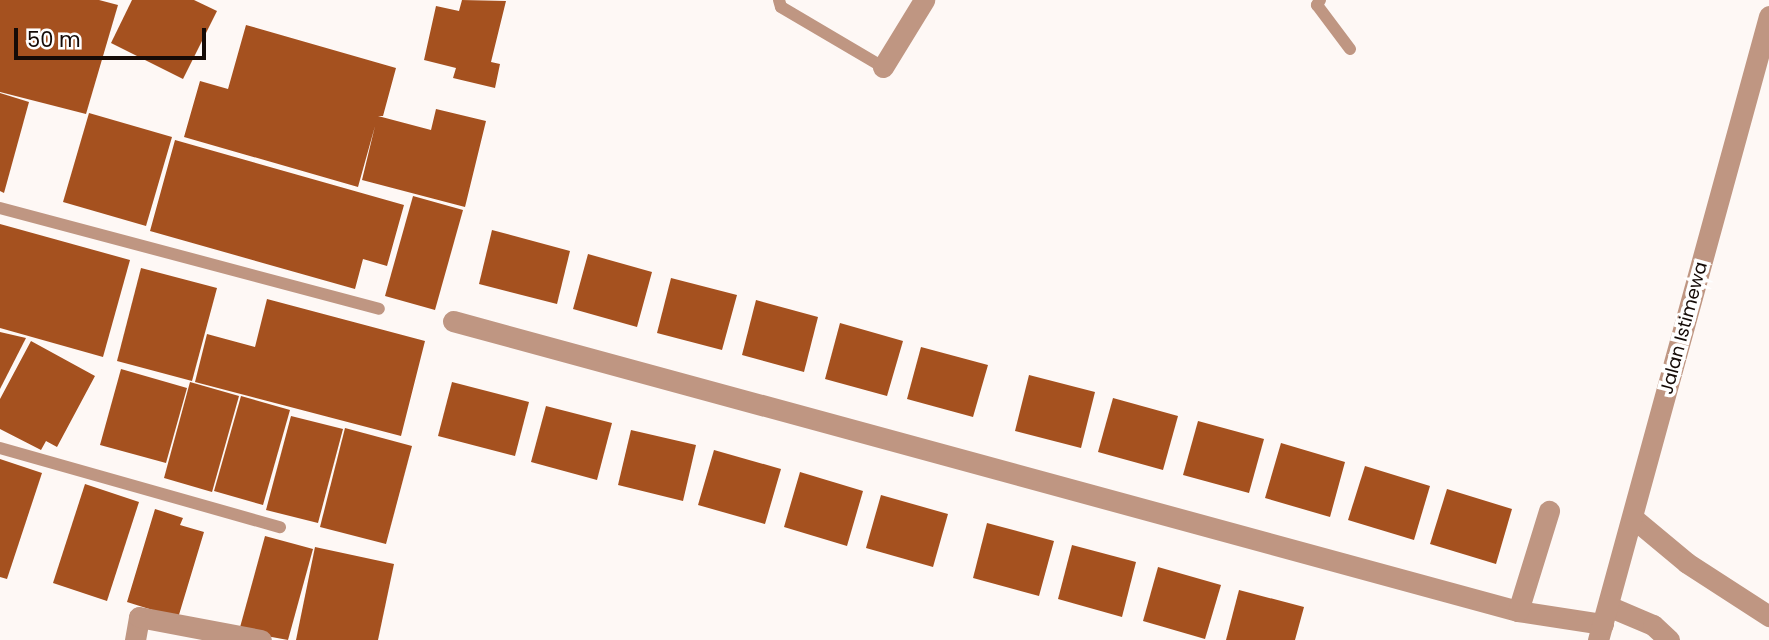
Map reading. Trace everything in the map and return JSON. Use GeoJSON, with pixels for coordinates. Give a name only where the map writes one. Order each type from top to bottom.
{"type":"FeatureCollection","features":[{"type":"Feature","properties":{"kind":"street"},"geometry":{"type":"LineString","coordinates":[[883,67],[924,0]]}},
{"type":"Feature","properties":{"kind":"street","name":"Jalan Istimewa"},"geometry":{"type":"LineString","coordinates":[[1603,624],[1769,16]]}},
{"type":"Feature","properties":{"kind":"street"},"geometry":{"type":"LineString","coordinates":[[453,321],[1518,611],[1603,624],[1653,625],[1669,640]]}},
{"type":"Feature","properties":{"kind":"street"},"geometry":{"type":"LineString","coordinates":[[1518,611],[1549,511]]}},
{"type":"Feature","properties":{"kind":"street"},"geometry":{"type":"LineString","coordinates":[[1633,518],[1686,563],[1769,616]]}},
{"type":"Feature","properties":{"kind":"street"},"geometry":{"type":"LineString","coordinates":[[135,640],[139,617],[261,640]]}},
{"type":"Feature","properties":{"kind":"lane"},"geometry":{"type":"LineString","coordinates":[[779,0],[782,7],[883,67]]}},
{"type":"Feature","properties":{"kind":"lane"},"geometry":{"type":"LineString","coordinates":[[1321,0],[1317,5],[1350,49]]}},
{"type":"Feature","properties":{"kind":"lane"},"geometry":{"type":"LineString","coordinates":[[0,208],[379,309]]}},
{"type":"Feature","properties":{"kind":"lane"},"geometry":{"type":"LineString","coordinates":[[0,447],[280,527]]}},
{"type":"Feature","properties":{"kind":"building"},"geometry":{"type":"Polygon","coordinates":[[[0,0],[99,0],[118,5],[86,114],[0,92],[0,0]]]}},
{"type":"Feature","properties":{"kind":"building"},"geometry":{"type":"Polygon","coordinates":[[[132,0],[194,0],[217,11],[183,79],[111,43],[132,0]]]}},
{"type":"Feature","properties":{"kind":"building"},"geometry":{"type":"Polygon","coordinates":[[[462,0],[506,1],[491,62],[500,64],[495,88],[453,78],[456,68],[424,60],[436,6],[459,11],[462,0]]]}},
{"type":"Feature","properties":{"kind":"building"},"geometry":{"type":"Polygon","coordinates":[[[246,25],[396,68],[383,116],[378,116],[431,130],[436,109],[486,121],[465,207],[362,180],[375,126],[358,187],[184,137],[200,81],[228,89],[246,25]]]}},
{"type":"Feature","properties":{"kind":"building"},"geometry":{"type":"Polygon","coordinates":[[[0,93],[29,102],[4,193],[0,191],[0,93]]]}},
{"type":"Feature","properties":{"kind":"building"},"geometry":{"type":"Polygon","coordinates":[[[89,113],[172,137],[146,226],[63,202],[89,113]]]}},
{"type":"Feature","properties":{"kind":"building"},"geometry":{"type":"Polygon","coordinates":[[[175,140],[404,205],[387,266],[363,259],[355,289],[150,231],[175,140]]]}},
{"type":"Feature","properties":{"kind":"building"},"geometry":{"type":"Polygon","coordinates":[[[413,196],[463,210],[435,310],[385,296],[413,196]]]}},
{"type":"Feature","properties":{"kind":"building"},"geometry":{"type":"Polygon","coordinates":[[[0,224],[130,260],[103,357],[0,328],[0,224]]]}},
{"type":"Feature","properties":{"kind":"building"},"geometry":{"type":"Polygon","coordinates":[[[492,230],[570,251],[557,304],[479,284],[492,230]]]}},
{"type":"Feature","properties":{"kind":"building"},"geometry":{"type":"Polygon","coordinates":[[[588,254],[652,272],[637,327],[573,309],[588,254]]]}},
{"type":"Feature","properties":{"kind":"building"},"geometry":{"type":"Polygon","coordinates":[[[141,268],[217,288],[192,381],[117,361],[141,268]]]}},
{"type":"Feature","properties":{"kind":"building"},"geometry":{"type":"Polygon","coordinates":[[[671,278],[737,295],[722,350],[657,333],[671,278]]]}},
{"type":"Feature","properties":{"kind":"building"},"geometry":{"type":"Polygon","coordinates":[[[267,299],[425,341],[401,436],[195,382],[207,334],[255,347],[267,299]]]}},
{"type":"Feature","properties":{"kind":"building"},"geometry":{"type":"Polygon","coordinates":[[[756,300],[818,317],[804,372],[742,355],[756,300]]]}},
{"type":"Feature","properties":{"kind":"building"},"geometry":{"type":"Polygon","coordinates":[[[840,323],[903,341],[887,396],[825,379],[840,323]]]}},
{"type":"Feature","properties":{"kind":"building"},"geometry":{"type":"Polygon","coordinates":[[[0,332],[26,338],[0,389],[0,332]]]}},
{"type":"Feature","properties":{"kind":"building"},"geometry":{"type":"Polygon","coordinates":[[[31,341],[95,376],[57,447],[46,441],[41,450],[0,429],[0,399],[31,341]]]}},
{"type":"Feature","properties":{"kind":"building"},"geometry":{"type":"Polygon","coordinates":[[[921,347],[988,365],[973,417],[907,399],[921,347]]]}},
{"type":"Feature","properties":{"kind":"building"},"geometry":{"type":"Polygon","coordinates":[[[121,369],[187,388],[166,463],[100,445],[121,369]]]}},
{"type":"Feature","properties":{"kind":"building"},"geometry":{"type":"Polygon","coordinates":[[[1029,375],[1095,392],[1081,448],[1015,431],[1029,375]]]}},
{"type":"Feature","properties":{"kind":"building"},"geometry":{"type":"Polygon","coordinates":[[[190,382],[239,396],[212,492],[164,478],[190,382]]]}},
{"type":"Feature","properties":{"kind":"building"},"geometry":{"type":"Polygon","coordinates":[[[452,382],[529,402],[515,456],[438,436],[452,382]]]}},
{"type":"Feature","properties":{"kind":"building"},"geometry":{"type":"Polygon","coordinates":[[[241,396],[290,410],[263,505],[214,491],[241,396]]]}},
{"type":"Feature","properties":{"kind":"building"},"geometry":{"type":"Polygon","coordinates":[[[1113,398],[1178,416],[1163,470],[1098,452],[1113,398]]]}},
{"type":"Feature","properties":{"kind":"building"},"geometry":{"type":"Polygon","coordinates":[[[546,406],[612,423],[597,480],[531,462],[546,406]]]}},
{"type":"Feature","properties":{"kind":"building"},"geometry":{"type":"Polygon","coordinates":[[[291,416],[343,429],[318,523],[266,510],[291,416]]]}},
{"type":"Feature","properties":{"kind":"building"},"geometry":{"type":"Polygon","coordinates":[[[1198,421],[1264,439],[1249,493],[1183,475],[1198,421]]]}},
{"type":"Feature","properties":{"kind":"building"},"geometry":{"type":"Polygon","coordinates":[[[345,428],[412,446],[386,544],[320,527],[345,428]]]}},
{"type":"Feature","properties":{"kind":"building"},"geometry":{"type":"Polygon","coordinates":[[[631,430],[696,445],[683,501],[618,485],[631,430]]]}},
{"type":"Feature","properties":{"kind":"building"},"geometry":{"type":"Polygon","coordinates":[[[1281,443],[1345,462],[1330,517],[1265,498],[1281,443]]]}},
{"type":"Feature","properties":{"kind":"building"},"geometry":{"type":"Polygon","coordinates":[[[714,450],[781,469],[765,524],[698,505],[714,450]]]}},
{"type":"Feature","properties":{"kind":"building"},"geometry":{"type":"Polygon","coordinates":[[[0,459],[42,473],[7,579],[0,577],[0,459]]]}},
{"type":"Feature","properties":{"kind":"building"},"geometry":{"type":"Polygon","coordinates":[[[1365,466],[1430,486],[1414,540],[1348,520],[1365,466]]]}},
{"type":"Feature","properties":{"kind":"building"},"geometry":{"type":"Polygon","coordinates":[[[800,472],[863,491],[847,546],[784,527],[800,472]]]}},
{"type":"Feature","properties":{"kind":"building"},"geometry":{"type":"Polygon","coordinates":[[[85,484],[139,502],[107,601],[53,583],[85,484]]]}},
{"type":"Feature","properties":{"kind":"building"},"geometry":{"type":"Polygon","coordinates":[[[1447,489],[1512,509],[1496,564],[1430,544],[1447,489]]]}},
{"type":"Feature","properties":{"kind":"building"},"geometry":{"type":"Polygon","coordinates":[[[881,495],[948,514],[933,567],[866,548],[881,495]]]}},
{"type":"Feature","properties":{"kind":"building"},"geometry":{"type":"Polygon","coordinates":[[[155,509],[183,518],[180,525],[204,532],[178,618],[127,602],[155,509]]]}},
{"type":"Feature","properties":{"kind":"building"},"geometry":{"type":"Polygon","coordinates":[[[987,523],[1054,541],[1039,596],[973,578],[987,523]]]}},
{"type":"Feature","properties":{"kind":"building"},"geometry":{"type":"Polygon","coordinates":[[[265,536],[313,549],[288,640],[239,631],[265,536]]]}},
{"type":"Feature","properties":{"kind":"building"},"geometry":{"type":"Polygon","coordinates":[[[1072,545],[1136,562],[1122,617],[1058,599],[1072,545]]]}},
{"type":"Feature","properties":{"kind":"building"},"geometry":{"type":"Polygon","coordinates":[[[315,547],[394,564],[378,640],[296,640],[315,547]]]}},
{"type":"Feature","properties":{"kind":"building"},"geometry":{"type":"Polygon","coordinates":[[[1158,567],[1221,585],[1205,639],[1143,621],[1158,567]]]}},
{"type":"Feature","properties":{"kind":"building"},"geometry":{"type":"Polygon","coordinates":[[[1239,590],[1304,607],[1295,640],[1226,640],[1239,590]]]}}]}
